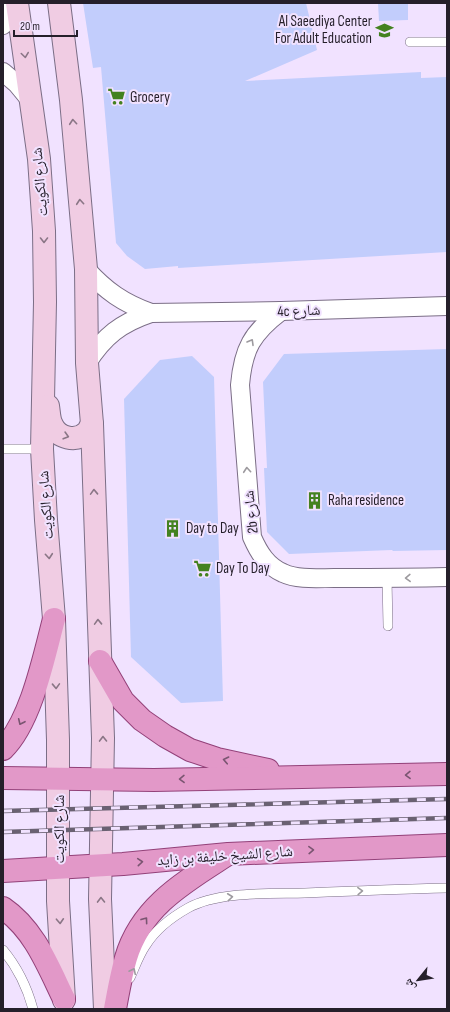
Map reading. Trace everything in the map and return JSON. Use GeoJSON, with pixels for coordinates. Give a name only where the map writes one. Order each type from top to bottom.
{"type":"FeatureCollection","features":[{"type":"Feature","properties":{"kind":"main road","name":"شارع الكويت"},"geometry":{"type":"LineString","coordinates":[[17,3],[39,159],[44,231],[44,378],[42,449],[54,619],[59,778],[58,901],[64,1004]]}},
{"type":"Feature","properties":{"kind":"main road"},"geometry":{"type":"LineString","coordinates":[[59,3],[71,100],[86,269],[88,363],[92,424],[103,738],[100,899],[112,1008]]}},
{"type":"Feature","properties":{"kind":"main road"},"geometry":{"type":"LineString","coordinates":[[44,378],[49,417],[52,425],[58,433],[67,438],[78,438],[86,433],[92,424]]}},
{"type":"Feature","properties":{"kind":"main road"},"geometry":{"type":"LineString","coordinates":[[3,750],[16,732],[30,704],[54,619]]}},
{"type":"Feature","properties":{"kind":"main road"},"geometry":{"type":"LineString","coordinates":[[100,661],[123,701],[142,720],[165,736],[190,750],[217,759],[305,778]]}},
{"type":"Feature","properties":{"kind":"main road"},"geometry":{"type":"LineString","coordinates":[[3,778],[102,778],[154,780],[447,774]]}},
{"type":"Feature","properties":{"kind":"main road","name":"شارع الشيخ خليفة بن زايد"},"geometry":{"type":"LineString","coordinates":[[3,871],[101,865],[228,854],[447,845]]}},
{"type":"Feature","properties":{"kind":"main road"},"geometry":{"type":"LineString","coordinates":[[112,1008],[126,957],[134,938],[144,921],[170,892],[228,854]]}},
{"type":"Feature","properties":{"kind":"main road"},"geometry":{"type":"LineString","coordinates":[[3,908],[19,921],[29,932],[37,945],[64,1004]]}},
{"type":"Feature","properties":{"kind":"street"},"geometry":{"type":"LineString","coordinates":[[3,25],[11,3]]}},
{"type":"Feature","properties":{"kind":"street"},"geometry":{"type":"LineString","coordinates":[[3,72],[17,84],[31,101]]}},
{"type":"Feature","properties":{"kind":"street","name":"4c شارع"},"geometry":{"type":"LineString","coordinates":[[86,269],[99,284],[115,296],[132,306],[151,313]]}},
{"type":"Feature","properties":{"kind":"street","name":"4c شارع"},"geometry":{"type":"LineString","coordinates":[[88,363],[96,349],[107,336],[120,326],[135,318],[151,313],[281,312],[447,306]]}},
{"type":"Feature","properties":{"kind":"street","name":"2b شارع"},"geometry":{"type":"LineString","coordinates":[[281,312],[267,322],[255,335],[247,350],[242,366],[240,384],[252,537],[259,552],[269,565],[283,573],[299,577],[387,579],[447,577]]}},
{"type":"Feature","properties":{"kind":"lane"},"geometry":{"type":"LineString","coordinates":[[410,42],[447,42]]}},
{"type":"Feature","properties":{"kind":"lane"},"geometry":{"type":"LineString","coordinates":[[3,449],[42,449]]}},
{"type":"Feature","properties":{"kind":"lane"},"geometry":{"type":"LineString","coordinates":[[387,579],[388,626]]}},
{"type":"Feature","properties":{"kind":"lane"},"geometry":{"type":"LineString","coordinates":[[112,1008],[146,945],[158,930],[170,919],[190,907],[208,900],[258,894],[447,888]]}},
{"type":"Feature","properties":{"kind":"lane"},"geometry":{"type":"LineString","coordinates":[[3,950],[21,975],[28,991],[33,1009]]}},
{"type":"Feature","properties":{"kind":"building"},"geometry":{"type":"Polygon","coordinates":[[[83,3],[306,3],[317,50],[245,81],[421,72],[421,78],[447,77],[447,252],[145,269],[127,256],[116,243],[101,67],[93,68],[83,3]]]}},
{"type":"Feature","properties":{"kind":"building"},"geometry":{"type":"Polygon","coordinates":[[[378,3],[408,3],[408,20],[379,21],[378,3]]]}},
{"type":"Feature","properties":{"kind":"building"},"geometry":{"type":"Polygon","coordinates":[[[447,349],[447,550],[392,550],[289,554],[267,532],[264,468],[267,468],[263,382],[284,354],[447,349]]]}},
{"type":"Feature","properties":{"kind":"building","name":"Day to Day"},"geometry":{"type":"Polygon","coordinates":[[[192,356],[214,377],[223,701],[181,703],[131,657],[124,399],[160,360],[192,356]]]}},
{"type":"Feature","properties":{"kind":"railway"},"geometry":{"type":"LineString","coordinates":[[3,811],[447,799]]}},
{"type":"Feature","properties":{"kind":"railway"},"geometry":{"type":"LineString","coordinates":[[3,832],[447,818]]}},
{"type":"Feature","properties":{"kind":"place","name":"Al Saeediya Center For Adult Education"},"geometry":{"type":"Point","coordinates":[385,30]}},
{"type":"Feature","properties":{"kind":"place","name":"Grocery"},"geometry":{"type":"Point","coordinates":[117,97]}},
{"type":"Feature","properties":{"kind":"place","name":"Raha residence"},"geometry":{"type":"Point","coordinates":[315,500]}},
{"type":"Feature","properties":{"kind":"place","name":"Day to Day"},"geometry":{"type":"Point","coordinates":[173,528]}},
{"type":"Feature","properties":{"kind":"place","name":"Day To Day"},"geometry":{"type":"Point","coordinates":[203,568]}}]}
